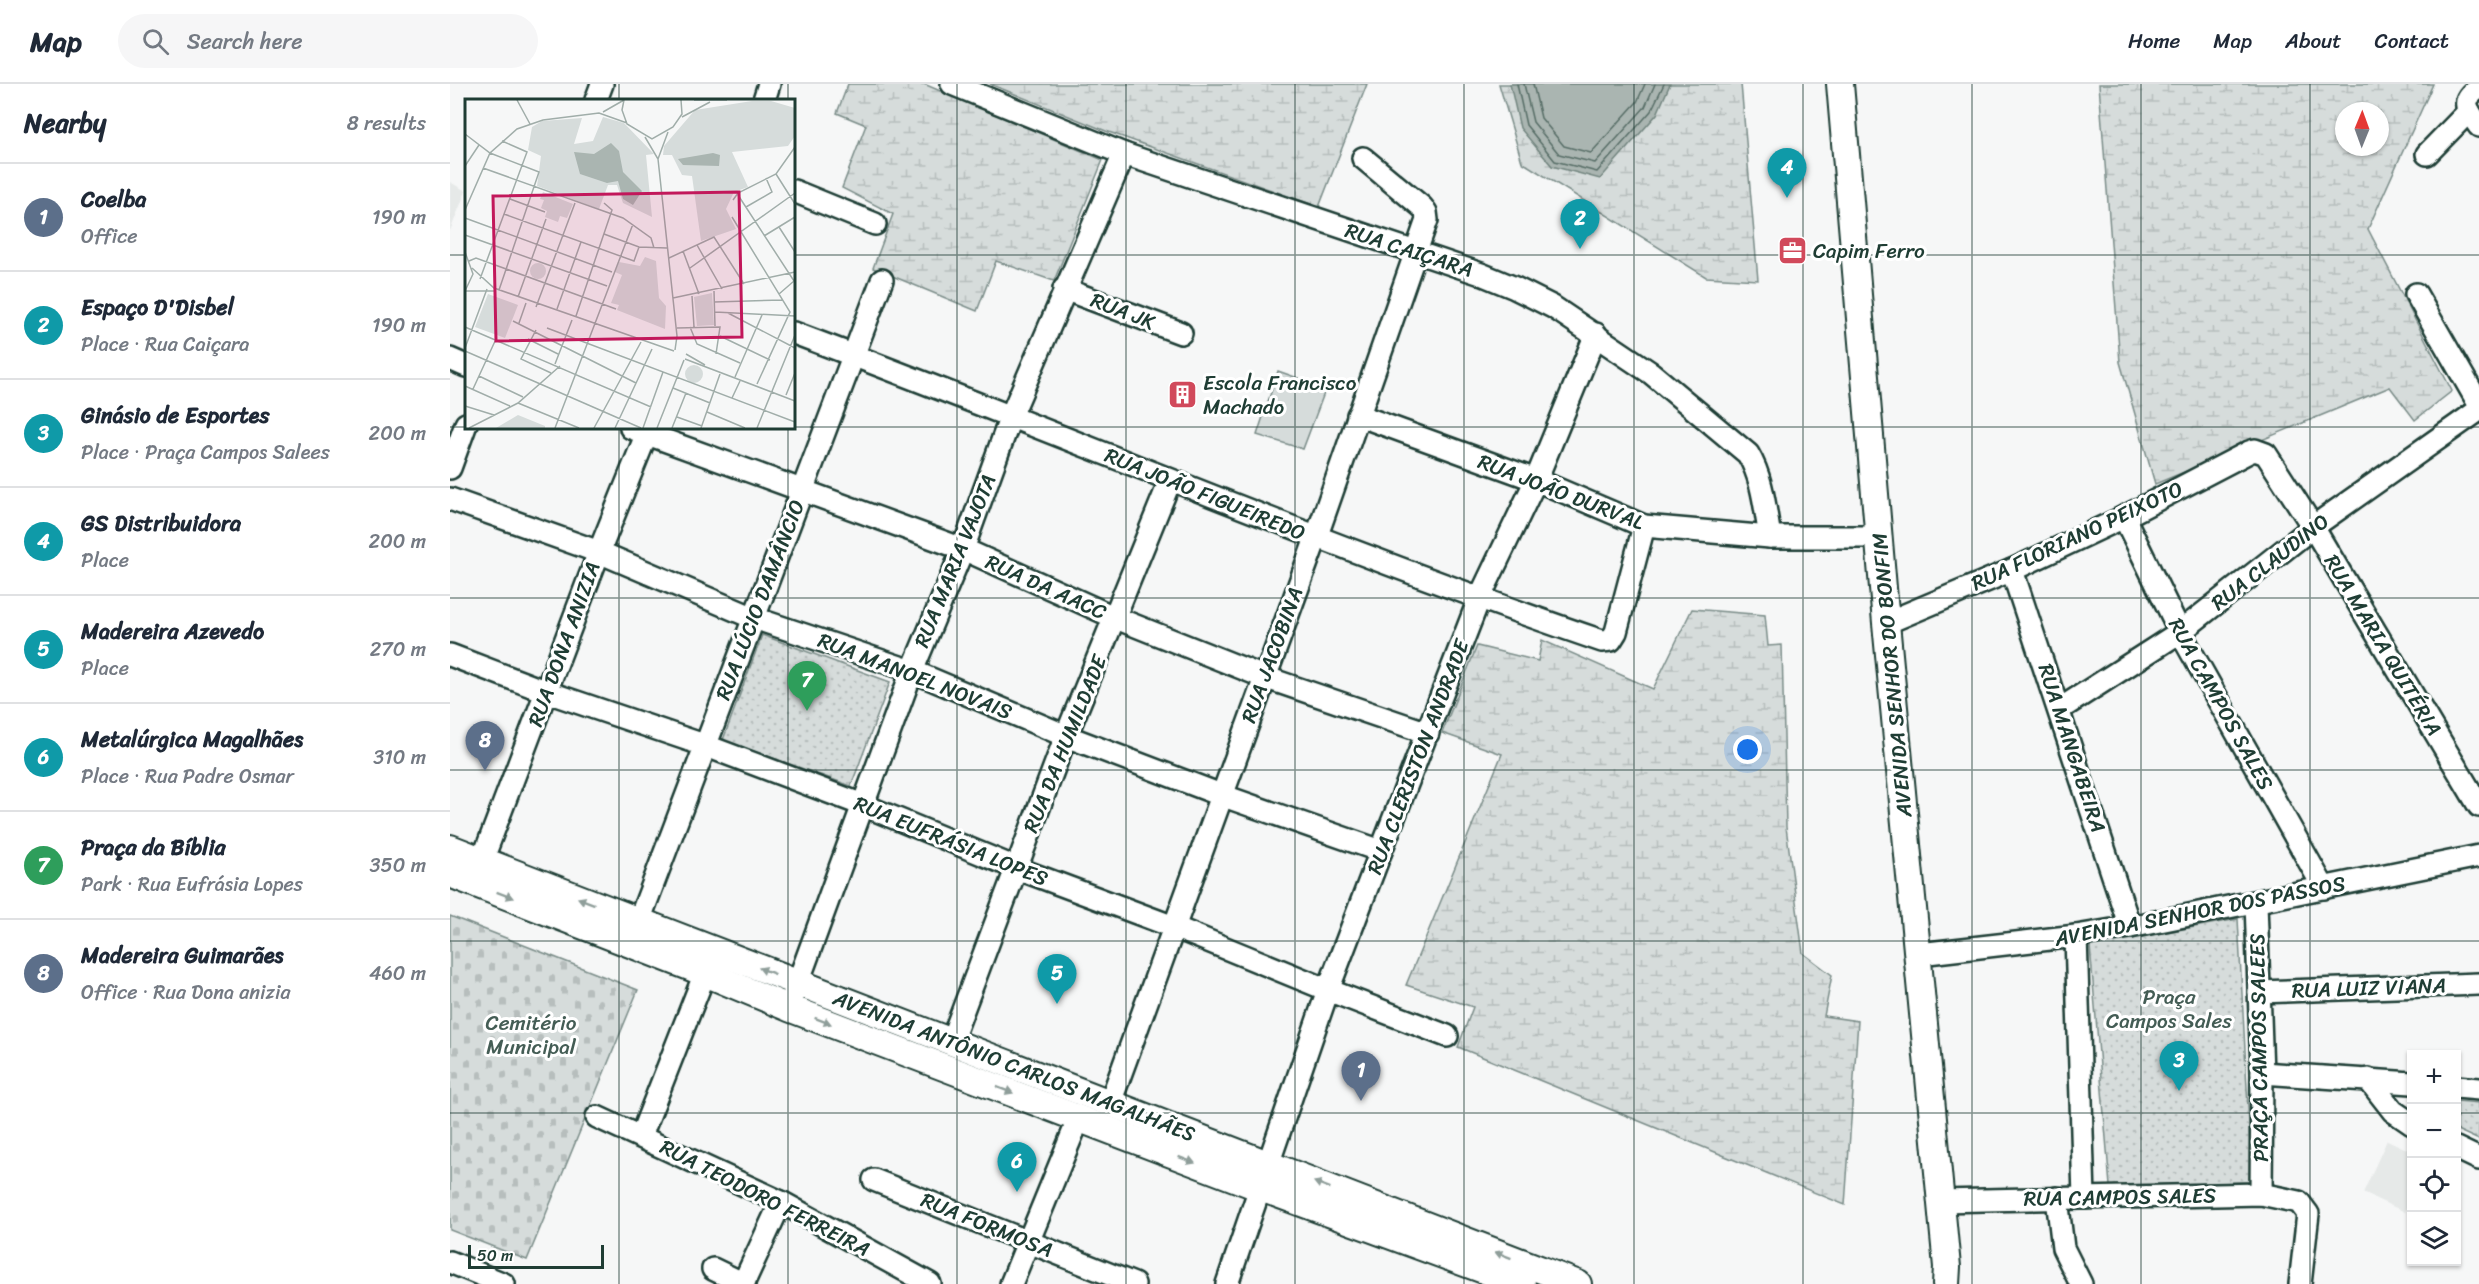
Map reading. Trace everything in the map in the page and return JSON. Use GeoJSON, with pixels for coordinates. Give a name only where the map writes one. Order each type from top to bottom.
{"type":"FeatureCollection","features":[{"type":"Feature","properties":{"kind":"main road","name":"AVENIDA SENHOR DO BONFIM"},"geometry":{"type":"LineString","coordinates":[[1840,84],[1886,623],[1948,1278]]}},
{"type":"Feature","properties":{"kind":"main road","name":"AVENIDA ANTÔNIO CARLOS MAGALHÃES"},"geometry":{"type":"LineString","coordinates":[[450,848],[1110,1103],[1265,1176],[1522,1284]]}},
{"type":"Feature","properties":{"kind":"main road","name":"AVENIDA ANTÔNIO CARLOS MAGALHÃES"},"geometry":{"type":"LineString","coordinates":[[450,874],[789,1008],[1079,1118],[1265,1176],[1578,1284]]}},
{"type":"Feature","properties":{"kind":"street"},"geometry":{"type":"LineString","coordinates":[[596,99],[602,84]]}},
{"type":"Feature","properties":{"kind":"street"},"geometry":{"type":"LineString","coordinates":[[764,99],[769,84]]}},
{"type":"Feature","properties":{"kind":"street","name":"RUA CAIÇARA"},"geometry":{"type":"LineString","coordinates":[[952,84],[1124,154],[1481,274],[1553,307],[1651,373],[1748,454],[1760,481],[1770,537]]}},
{"type":"Feature","properties":{"kind":"street"},"geometry":{"type":"LineString","coordinates":[[2427,154],[2474,118],[2467,97],[2479,88]]}},
{"type":"Feature","properties":{"kind":"street","name":"RUA MARIA VAJOTA"},"geometry":{"type":"LineString","coordinates":[[789,1008],[912,671],[963,549],[1011,416],[1124,154]]}},
{"type":"Feature","properties":{"kind":"street","name":"RUA JACOBINA"},"geometry":{"type":"LineString","coordinates":[[1110,1103],[1316,537],[1427,220],[1426,212],[1422,207],[1363,158]]}},
{"type":"Feature","properties":{"kind":"street"},"geometry":{"type":"LineString","coordinates":[[795,191],[875,225]]}},
{"type":"Feature","properties":{"kind":"street","name":"RUA LÚCIO DAMÂNCIO"},"geometry":{"type":"LineString","coordinates":[[639,921],[882,280]]}},
{"type":"Feature","properties":{"kind":"street","name":"RUA JK"},"geometry":{"type":"LineString","coordinates":[[1064,289],[1181,333]]}},
{"type":"Feature","properties":{"kind":"street"},"geometry":{"type":"LineString","coordinates":[[2416,294],[2479,404]]}},
{"type":"Feature","properties":{"kind":"street","name":"RUA JOÃO FIGUEIREDO"},"geometry":{"type":"LineString","coordinates":[[795,333],[1316,537],[1479,599],[1602,641],[1611,640],[1616,632],[1644,526]]}},
{"type":"Feature","properties":{"kind":"street","name":"RUA CLERISTON ANDRADE"},"geometry":{"type":"LineString","coordinates":[[1227,1284],[1328,990],[1381,851],[1479,599],[1536,480],[1596,334]]}},
{"type":"Feature","properties":{"kind":"street"},"geometry":{"type":"LineString","coordinates":[[450,359],[465,366]]}},
{"type":"Feature","properties":{"kind":"street","name":"RUA CLAUDINO"},"geometry":{"type":"LineString","coordinates":[[2060,709],[2180,632],[2313,527],[2479,410]]}},
{"type":"Feature","properties":{"kind":"street","name":"RUA JOÃO DURVAL"},"geometry":{"type":"LineString","coordinates":[[1358,415],[1536,480],[1644,526],[1770,537],[1879,537]]}},
{"type":"Feature","properties":{"kind":"street"},"geometry":{"type":"LineString","coordinates":[[450,468],[465,427]]}},
{"type":"Feature","properties":{"kind":"street","name":"RUA DA AACC"},"geometry":{"type":"LineString","coordinates":[[642,429],[963,549],[1116,618],[1264,677],[1428,733]]}},
{"type":"Feature","properties":{"kind":"street","name":"RUA DONA ANIZIA"},"geometry":{"type":"LineString","coordinates":[[482,861],[547,692],[642,429]]}},
{"type":"Feature","properties":{"kind":"street","name":"RUA FLORIANO PEIXOTO"},"geometry":{"type":"LineString","coordinates":[[1886,623],[2012,570],[2124,517],[2249,452],[2255,450],[2266,454]]}},
{"type":"Feature","properties":{"kind":"street","name":"RUA MARIA QUITÉRIA"},"geometry":{"type":"LineString","coordinates":[[2266,454],[2313,527],[2479,806]]}},
{"type":"Feature","properties":{"kind":"street","name":"RUA DA HUMILDADE"},"geometry":{"type":"LineString","coordinates":[[951,1042],[1066,736],[1170,481]]}},
{"type":"Feature","properties":{"kind":"street","name":"RUA MANOEL NOVAIS"},"geometry":{"type":"LineString","coordinates":[[450,499],[598,552],[754,618],[912,671],[1066,736],[1221,795],[1381,851]]}},
{"type":"Feature","properties":{"kind":"street","name":"RUA CAMPOS SALES"},"geometry":{"type":"LineString","coordinates":[[2124,517],[2180,632],[2324,888]]}},
{"type":"Feature","properties":{"kind":"street","name":"RUA MANGABEIRA"},"geometry":{"type":"LineString","coordinates":[[2012,570],[2060,709],[2130,927]]}},
{"type":"Feature","properties":{"kind":"street","name":"RUA EUFRÁSIA LOPES"},"geometry":{"type":"LineString","coordinates":[[450,655],[547,692],[704,745],[863,805],[1016,868],[1174,927],[1448,1036]]}},
{"type":"Feature","properties":{"kind":"street","name":"AVENIDA SENHOR DOS PASSOS"},"geometry":{"type":"LineString","coordinates":[[1918,954],[2076,936],[2130,927],[2479,856]]}},
{"type":"Feature","properties":{"kind":"street","name":"PRAÇA CAMPOS SALEES"},"geometry":{"type":"LineString","coordinates":[[2256,903],[2262,1073],[2261,1194]]}},
{"type":"Feature","properties":{"kind":"street"},"geometry":{"type":"LineString","coordinates":[[2076,936],[2084,1198]]}},
{"type":"Feature","properties":{"kind":"street"},"geometry":{"type":"LineString","coordinates":[[641,1136],[705,973]]}},
{"type":"Feature","properties":{"kind":"street","name":"RUA LUIZ VIANA"},"geometry":{"type":"LineString","coordinates":[[2259,992],[2479,984]]}},
{"type":"Feature","properties":{"kind":"street"},"geometry":{"type":"LineString","coordinates":[[2262,1073],[2407,1083]]}},
{"type":"Feature","properties":{"kind":"street"},"geometry":{"type":"LineString","coordinates":[[2368,1079],[2393,1111],[2407,1121]]}},
{"type":"Feature","properties":{"kind":"street"},"geometry":{"type":"LineString","coordinates":[[2461,1087],[2479,1089]]}},
{"type":"Feature","properties":{"kind":"street","name":"RUA TEODORO FERREIRA"},"geometry":{"type":"LineString","coordinates":[[597,1117],[781,1202],[930,1284]]}},
{"type":"Feature","properties":{"kind":"street"},"geometry":{"type":"LineString","coordinates":[[1011,1284],[1079,1118]]}},
{"type":"Feature","properties":{"kind":"street"},"geometry":{"type":"LineString","coordinates":[[2461,1150],[2479,1160]]}},
{"type":"Feature","properties":{"kind":"street","name":"RUA FORMOSA"},"geometry":{"type":"LineString","coordinates":[[874,1180],[1134,1284]]}},
{"type":"Feature","properties":{"kind":"street","name":"RUA CAMPOS SALES"},"geometry":{"type":"LineString","coordinates":[[1940,1201],[2261,1194],[2299,1202],[2308,1214],[2306,1282]]}},
{"type":"Feature","properties":{"kind":"street"},"geometry":{"type":"LineString","coordinates":[[2057,1198],[2063,1248],[2081,1284]]}},
{"type":"Feature","properties":{"kind":"street"},"geometry":{"type":"LineString","coordinates":[[713,1269],[743,1284],[781,1202]]}},
{"type":"Feature","properties":{"kind":"street"},"geometry":{"type":"LineString","coordinates":[[450,1262],[504,1284]]}},
{"type":"Feature","properties":{"kind":"shaded area"},"geometry":{"type":"Polygon","coordinates":[[[450,182],[465,190],[465,194],[450,231],[450,182]]]}},
{"type":"Feature","properties":{"kind":"shaded area"},"geometry":{"type":"Polygon","coordinates":[[[2387,1140],[2407,1149],[2407,1207],[2405,1212],[2363,1193],[2387,1140]]]}},
{"type":"Feature","properties":{"kind":"green space"},"geometry":{"type":"Polygon","coordinates":[[[848,84],[924,84],[1103,160],[1054,281],[996,261],[977,311],[873,268],[893,214],[842,188],[866,125],[837,113],[848,84]]]}},
{"type":"Feature","properties":{"kind":"green space"},"geometry":{"type":"Polygon","coordinates":[[[990,84],[1367,84],[1319,207],[1106,131],[990,84]]]}},
{"type":"Feature","properties":{"kind":"green space"},"geometry":{"type":"Polygon","coordinates":[[[1499,84],[1741,84],[1758,280],[1706,277],[1522,162],[1499,84]]]}},
{"type":"Feature","properties":{"kind":"green space"},"geometry":{"type":"Polygon","coordinates":[[[2099,84],[2433,84],[2368,229],[2452,391],[2415,420],[2390,387],[2155,484],[2120,362],[2099,84]]]}},
{"type":"Feature","properties":{"kind":"green space"},"geometry":{"type":"Polygon","coordinates":[[[1278,371],[1326,388],[1303,449],[1257,435],[1278,371]]]}},
{"type":"Feature","properties":{"kind":"green space"},"geometry":{"type":"Polygon","coordinates":[[[1692,609],[1765,615],[1768,646],[1782,645],[1786,827],[1803,953],[1832,975],[1824,1016],[1858,1021],[1845,1205],[1458,1047],[1473,1007],[1406,985],[1502,754],[1442,733],[1477,646],[1538,661],[1542,640],[1653,689],[1692,609]]]}},
{"type":"Feature","properties":{"kind":"green space"},"geometry":{"type":"Polygon","coordinates":[[[762,635],[890,682],[851,786],[723,740],[762,635]]]}},
{"type":"Feature","properties":{"kind":"green space","name":"Cemitério Municipal"},"geometry":{"type":"Polygon","coordinates":[[[450,916],[638,990],[527,1260],[450,1230],[450,916]]]}},
{"type":"Feature","properties":{"kind":"green space","name":"Praça Campos Sales"},"geometry":{"type":"Polygon","coordinates":[[[2238,919],[2252,1182],[2110,1186],[2090,946],[2238,919]]]}},
{"type":"Feature","properties":{"kind":"green space"},"geometry":{"type":"Polygon","coordinates":[[[2461,1101],[2479,1103],[2479,1140],[2461,1132],[2461,1101]]]}},
{"type":"Feature","properties":{"kind":"water"},"geometry":{"type":"Polygon","coordinates":[[[1510,84],[1670,84],[1657,114],[1600,179],[1552,166],[1520,128],[1510,84]]]}},
{"type":"Feature","properties":{"kind":"place","name":"GS Distribuidora"},"geometry":{"type":"Point","coordinates":[1787,198]}},
{"type":"Feature","properties":{"kind":"place","name":"Espaço D'Disbel"},"geometry":{"type":"Point","coordinates":[1580,249]}},
{"type":"Feature","properties":{"kind":"place","name":"Capim Ferro"},"geometry":{"type":"Point","coordinates":[1792,251]}},
{"type":"Feature","properties":{"kind":"place","name":"Escola Francisco Machado"},"geometry":{"type":"Point","coordinates":[1182,395]}},
{"type":"Feature","properties":{"kind":"place","name":"Praça da Bíblia"},"geometry":{"type":"Point","coordinates":[807,711]}},
{"type":"Feature","properties":{"kind":"place","name":"Madereira Guimarães"},"geometry":{"type":"Point","coordinates":[485,771]}},
{"type":"Feature","properties":{"kind":"place","name":"Madereira Azevedo"},"geometry":{"type":"Point","coordinates":[1057,1004]}},
{"type":"Feature","properties":{"kind":"place","name":"Ginásio de Esportes"},"geometry":{"type":"Point","coordinates":[2179,1091]}},
{"type":"Feature","properties":{"kind":"place","name":"Coelba"},"geometry":{"type":"Point","coordinates":[1361,1101]}},
{"type":"Feature","properties":{"kind":"place","name":"Metalúrgica Magalhães"},"geometry":{"type":"Point","coordinates":[1017,1192]}}]}
